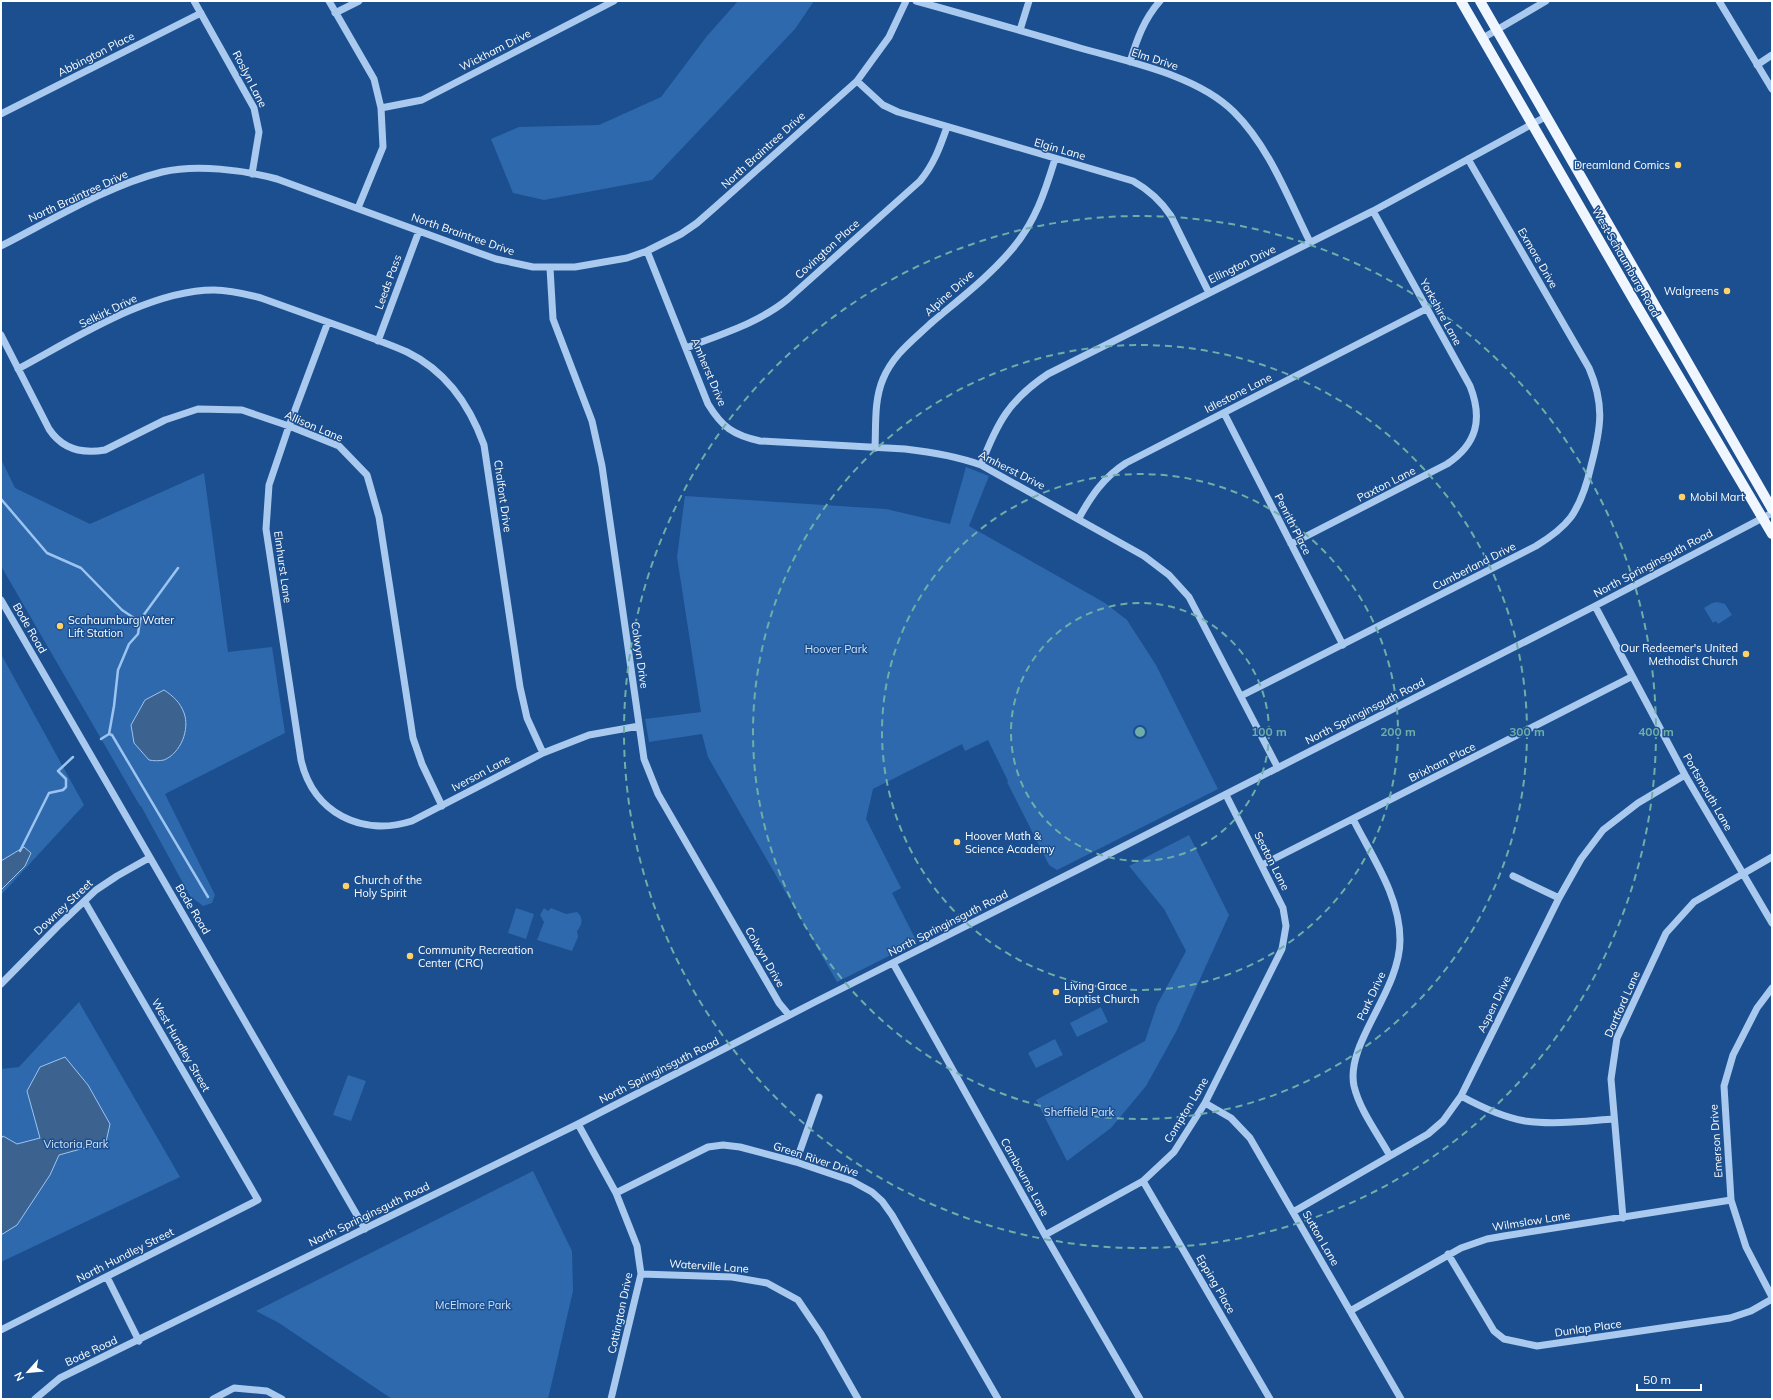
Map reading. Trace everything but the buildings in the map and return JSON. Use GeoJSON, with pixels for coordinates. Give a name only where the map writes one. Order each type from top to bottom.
{"type":"FeatureCollection","features":[{"type":"Feature","properties":{"kind":"main road","name":"West Schaumburg Road"},"geometry":{"type":"LineString","coordinates":[[1461,1],[1632,297],[1767,515],[1772,534]]}},
{"type":"Feature","properties":{"kind":"main road","name":"West Schaumburg Road"},"geometry":{"type":"LineString","coordinates":[[1480,1],[1772,509]]}},
{"type":"Feature","properties":{"kind":"street","name":"Roslyn Lane"},"geometry":{"type":"LineString","coordinates":[[194,1],[254,108],[259,132],[252,174]]}},
{"type":"Feature","properties":{"kind":"street"},"geometry":{"type":"LineString","coordinates":[[328,1],[374,79],[381,108],[383,147],[358,208]]}},
{"type":"Feature","properties":{"kind":"street"},"geometry":{"type":"LineString","coordinates":[[335,13],[359,1]]}},
{"type":"Feature","properties":{"kind":"street","name":"Wickham Drive"},"geometry":{"type":"LineString","coordinates":[[381,108],[422,100],[614,1]]}},
{"type":"Feature","properties":{"kind":"street","name":"North Braintree Drive"},"geometry":{"type":"LineString","coordinates":[[1,246],[122,186],[163,172],[208,168],[252,174],[277,180],[496,259],[533,267],[550,268],[592,265],[626,258],[663,244],[697,223],[856,81],[889,37],[906,1]]}},
{"type":"Feature","properties":{"kind":"street","name":"Elm Drive"},"geometry":{"type":"LineString","coordinates":[[916,1],[1130,62],[1194,84],[1220,100],[1233,111],[1249,129],[1265,152],[1310,242]]}},
{"type":"Feature","properties":{"kind":"street"},"geometry":{"type":"LineString","coordinates":[[1020,30],[1029,1]]}},
{"type":"Feature","properties":{"kind":"street"},"geometry":{"type":"LineString","coordinates":[[1130,62],[1137,38],[1143,25],[1152,10],[1160,1]]}},
{"type":"Feature","properties":{"kind":"street"},"geometry":{"type":"LineString","coordinates":[[1482,38],[1546,1]]}},
{"type":"Feature","properties":{"kind":"street"},"geometry":{"type":"LineString","coordinates":[[1719,1],[1772,89]]}},
{"type":"Feature","properties":{"kind":"street","name":"Abbington Place"},"geometry":{"type":"LineString","coordinates":[[1,114],[201,13]]}},
{"type":"Feature","properties":{"kind":"street"},"geometry":{"type":"LineString","coordinates":[[1757,65],[1772,56]]}},
{"type":"Feature","properties":{"kind":"street","name":"Elgin Lane"},"geometry":{"type":"LineString","coordinates":[[856,81],[883,105],[898,112],[1133,181],[1155,196],[1171,216],[1209,293]]}},
{"type":"Feature","properties":{"kind":"street","name":"Ellington Drive"},"geometry":{"type":"LineString","coordinates":[[981,464],[999,421],[1020,395],[1048,374],[1373,211],[1533,125],[1546,116]]}},
{"type":"Feature","properties":{"kind":"street","name":"Covington Place"},"geometry":{"type":"LineString","coordinates":[[686,348],[753,321],[777,308],[920,181],[930,169],[936,158],[947,127]]}},
{"type":"Feature","properties":{"kind":"street","name":"Alpine Drive"},"geometry":{"type":"LineString","coordinates":[[875,448],[879,390],[890,364],[907,345],[996,266],[1026,232],[1045,192],[1055,159]]}},
{"type":"Feature","properties":{"kind":"street","name":"Exmore Drive"},"geometry":{"type":"LineString","coordinates":[[1468,159],[1590,368]]}},
{"type":"Feature","properties":{"kind":"street","name":"Yorkshire Lane"},"geometry":{"type":"LineString","coordinates":[[1373,211],[1470,386],[1475,400],[1477,414],[1476,427]]}},
{"type":"Feature","properties":{"kind":"street","name":"Leeds Pass"},"geometry":{"type":"LineString","coordinates":[[378,341],[419,231]]}},
{"type":"Feature","properties":{"kind":"street","name":"Amherst Drive"},"geometry":{"type":"LineString","coordinates":[[647,251],[708,404],[716,416],[732,432],[745,438],[760,441],[929,452],[962,458],[981,464],[1158,564],[1180,585],[1199,613],[1278,768]]}},
{"type":"Feature","properties":{"kind":"street","name":"Colwyn Drive"},"geometry":{"type":"LineString","coordinates":[[550,268],[553,319],[592,420],[602,466],[644,760],[658,794],[779,1003],[789,1015]]}},
{"type":"Feature","properties":{"kind":"street","name":"Selkirk Drive"},"geometry":{"type":"LineString","coordinates":[[18,369],[135,307],[188,292],[214,290],[238,292],[262,298],[328,322]]}},
{"type":"Feature","properties":{"kind":"street","name":"Idlestone Lane"},"geometry":{"type":"LineString","coordinates":[[1079,518],[1095,490],[1114,471],[1126,463],[1426,309]]}},
{"type":"Feature","properties":{"kind":"street","name":"Chalfont Drive"},"geometry":{"type":"LineString","coordinates":[[328,322],[407,352],[423,362],[441,375],[464,403],[479,431],[486,459],[520,687],[527,718],[543,753]]}},
{"type":"Feature","properties":{"kind":"street","name":"Elmhurst Lane"},"geometry":{"type":"LineString","coordinates":[[328,322],[289,426],[269,485],[266,529],[303,767],[312,788],[327,806],[336,812]]}},
{"type":"Feature","properties":{"kind":"street","name":"Allison Lane"},"geometry":{"type":"LineString","coordinates":[[1,335],[52,434],[63,444],[72,449],[84,452],[105,450],[165,420],[198,409],[242,410],[289,426],[339,446],[368,476],[379,517],[413,738],[422,764],[442,806]]}},
{"type":"Feature","properties":{"kind":"street","name":"Cumberland Drive"},"geometry":{"type":"LineString","coordinates":[[1241,696],[1536,546],[1564,526],[1579,505],[1585,490],[1599,436],[1600,402],[1597,384],[1590,368]]}},
{"type":"Feature","properties":{"kind":"street","name":"Penrith Place"},"geometry":{"type":"LineString","coordinates":[[1224,413],[1343,645]]}},
{"type":"Feature","properties":{"kind":"street","name":"Paxton Lane"},"geometry":{"type":"LineString","coordinates":[[1291,544],[1459,457],[1472,440],[1476,427]]}},
{"type":"Feature","properties":{"kind":"street","name":"North Springinsguth Road"},"geometry":{"type":"LineString","coordinates":[[139,1341],[578,1124],[789,1015],[1226,795],[1595,606],[1767,515]]}},
{"type":"Feature","properties":{"kind":"street","name":"Bode Road"},"geometry":{"type":"LineString","coordinates":[[1,600],[149,858],[193,929],[365,1228]]}},
{"type":"Feature","properties":{"kind":"street","name":"Portsmouth Lane"},"geometry":{"type":"LineString","coordinates":[[1595,606],[1631,677],[1685,775],[1772,923]]}},
{"type":"Feature","properties":{"kind":"street","name":"Brixham Place"},"geometry":{"type":"LineString","coordinates":[[1262,865],[1631,677]]}},
{"type":"Feature","properties":{"kind":"street","name":"Iverson Lane"},"geometry":{"type":"LineString","coordinates":[[336,812],[355,823],[381,827],[394,826],[412,821],[543,753],[589,735],[639,726]]}},
{"type":"Feature","properties":{"kind":"street","name":"Aspen Drive"},"geometry":{"type":"LineString","coordinates":[[1293,1212],[1436,1128],[1452,1110],[1461,1096],[1559,898],[1581,859],[1603,830],[1638,803],[1685,775]]}},
{"type":"Feature","properties":{"kind":"street","name":"Seaton Lane"},"geometry":{"type":"LineString","coordinates":[[1226,795],[1283,908],[1286,926],[1284,940]]}},
{"type":"Feature","properties":{"kind":"street","name":"Park Drive"},"geometry":{"type":"LineString","coordinates":[[1353,819],[1391,895],[1397,913],[1399,931],[1399,951],[1394,975],[1358,1050],[1353,1074],[1354,1085],[1359,1100],[1390,1156]]}},
{"type":"Feature","properties":{"kind":"street","name":"Dartford Lane"},"geometry":{"type":"LineString","coordinates":[[1623,1218],[1611,1079],[1617,1038],[1666,933],[1694,902],[1772,857]]}},
{"type":"Feature","properties":{"kind":"street","name":"Downey Street"},"geometry":{"type":"LineString","coordinates":[[1,984],[96,890],[149,858]]}},
{"type":"Feature","properties":{"kind":"street"},"geometry":{"type":"LineString","coordinates":[[1513,876],[1559,898]]}},
{"type":"Feature","properties":{"kind":"street","name":"West Hundley Street"},"geometry":{"type":"LineString","coordinates":[[84,902],[258,1200]]}},
{"type":"Feature","properties":{"kind":"street","name":"Compton Lane"},"geometry":{"type":"LineString","coordinates":[[1045,1235],[1143,1181],[1174,1152],[1206,1103],[1282,949],[1284,940]]}},
{"type":"Feature","properties":{"kind":"street","name":"Cambourne Lane"},"geometry":{"type":"LineString","coordinates":[[893,963],[1045,1235],[1140,1399]]}},
{"type":"Feature","properties":{"kind":"street","name":"Emerson Drive"},"geometry":{"type":"LineString","coordinates":[[1772,988],[1757,1008],[1733,1055],[1724,1086],[1731,1200],[1746,1246],[1772,1298]]}},
{"type":"Feature","properties":{"kind":"street"},"geometry":{"type":"LineString","coordinates":[[1461,1096],[1486,1109],[1524,1121],[1564,1122],[1614,1119]]}},
{"type":"Feature","properties":{"kind":"street"},"geometry":{"type":"LineString","coordinates":[[796,1162],[819,1097]]}},
{"type":"Feature","properties":{"kind":"street","name":"Sutton Lane"},"geometry":{"type":"LineString","coordinates":[[1206,1103],[1231,1118],[1246,1133],[1401,1399]]}},
{"type":"Feature","properties":{"kind":"street","name":"Cottington Drive"},"geometry":{"type":"LineString","coordinates":[[578,1124],[616,1193],[637,1246],[641,1274],[611,1399]]}},
{"type":"Feature","properties":{"kind":"street","name":"Green River Drive"},"geometry":{"type":"LineString","coordinates":[[616,1193],[708,1147],[723,1145],[740,1147],[796,1162],[852,1181],[872,1192],[882,1201],[896,1222],[998,1399]]}},
{"type":"Feature","properties":{"kind":"street","name":"Epping Place"},"geometry":{"type":"LineString","coordinates":[[1143,1181],[1270,1399]]}},
{"type":"Feature","properties":{"kind":"street","name":"North Hundley Street"},"geometry":{"type":"LineString","coordinates":[[1,1330],[258,1200]]}},
{"type":"Feature","properties":{"kind":"street","name":"Wilmslow Lane"},"geometry":{"type":"LineString","coordinates":[[1350,1310],[1448,1254],[1471,1243],[1487,1239],[1731,1200]]}},
{"type":"Feature","properties":{"kind":"street","name":"Dunlap Place"},"geometry":{"type":"LineString","coordinates":[[1448,1254],[1494,1331],[1504,1339],[1537,1346],[1730,1318],[1744,1314],[1772,1298]]}},
{"type":"Feature","properties":{"kind":"street","name":"Waterville Lane"},"geometry":{"type":"LineString","coordinates":[[641,1274],[732,1277],[767,1282],[798,1300],[821,1334],[858,1399]]}},
{"type":"Feature","properties":{"kind":"street"},"geometry":{"type":"LineString","coordinates":[[107,1277],[139,1341]]}},
{"type":"Feature","properties":{"kind":"street","name":"Bode Road"},"geometry":{"type":"LineString","coordinates":[[35,1399],[60,1378],[139,1341]]}},
{"type":"Feature","properties":{"kind":"street"},"geometry":{"type":"LineString","coordinates":[[213,1399],[234,1388],[267,1391],[282,1399]]}},
{"type":"Feature","properties":{"kind":"green space"},"geometry":{"type":"Polygon","coordinates":[[[738,1],[814,1],[795,29],[652,180],[544,200],[513,193],[491,139],[519,127],[599,125],[661,97],[707,36],[738,1]]]}},
{"type":"Feature","properties":{"kind":"green space"},"geometry":{"type":"Polygon","coordinates":[[[1,459],[15,488],[90,524],[204,473],[228,652],[272,647],[285,733],[165,794],[215,895],[212,903],[203,906],[190,896],[141,806],[1,566],[1,459]]]}},
{"type":"Feature","properties":{"kind":"green space","name":"Hoover Park"},"geometry":{"type":"Polygon","coordinates":[[[966,467],[989,476],[969,526],[1105,603],[1127,620],[1156,665],[1218,789],[1057,870],[1049,865],[1007,782],[1008,781],[988,740],[965,751],[962,744],[873,789],[866,819],[901,888],[892,893],[917,942],[837,982],[708,757],[702,734],[649,742],[645,719],[701,712],[677,557],[685,496],[886,509],[950,524],[966,467]]]}},
{"type":"Feature","properties":{"kind":"green space"},"geometry":{"type":"Polygon","coordinates":[[[1717,602],[1725,604],[1732,615],[1718,624],[1716,621],[1713,623],[1704,608],[1717,602]]]}},
{"type":"Feature","properties":{"kind":"green space"},"geometry":{"type":"Polygon","coordinates":[[[1,654],[84,805],[1,895],[1,654]]]}},
{"type":"Feature","properties":{"kind":"green space","name":"Sheffield Park"},"geometry":{"type":"Polygon","coordinates":[[[1189,835],[1229,915],[1177,1030],[1146,1086],[1111,1128],[1067,1161],[1036,1100],[1145,1041],[1157,1005],[1186,951],[1164,909],[1129,866],[1189,835]]]}},
{"type":"Feature","properties":{"kind":"green space"},"geometry":{"type":"Polygon","coordinates":[[[516,908],[534,914],[526,939],[508,933],[516,908]]]}},
{"type":"Feature","properties":{"kind":"green space"},"geometry":{"type":"Polygon","coordinates":[[[544,908],[548,911],[551,908],[566,914],[577,912],[581,917],[581,924],[577,931],[578,937],[572,951],[537,940],[544,922],[540,915],[544,908]]]}},
{"type":"Feature","properties":{"kind":"green space","name":"Victoria Park"},"geometry":{"type":"Polygon","coordinates":[[[79,1002],[180,1177],[1,1262],[1,1069],[19,1067],[79,1002]]]}},
{"type":"Feature","properties":{"kind":"green space"},"geometry":{"type":"Polygon","coordinates":[[[1101,1007],[1108,1022],[1077,1037],[1070,1023],[1101,1007]]]}},
{"type":"Feature","properties":{"kind":"green space"},"geometry":{"type":"Polygon","coordinates":[[[1055,1039],[1063,1055],[1036,1068],[1028,1053],[1055,1039]]]}},
{"type":"Feature","properties":{"kind":"green space"},"geometry":{"type":"Polygon","coordinates":[[[348,1075],[366,1081],[351,1121],[333,1115],[348,1075]]]}},
{"type":"Feature","properties":{"kind":"green space","name":"McElmore Park"},"geometry":{"type":"Polygon","coordinates":[[[533,1171],[572,1251],[573,1291],[548,1399],[392,1399],[279,1323],[256,1311],[533,1171]]]}},
{"type":"Feature","properties":{"kind":"shaded area"},"geometry":{"type":"Polygon","coordinates":[[[164,690],[176,700],[184,713],[186,719],[185,733],[183,740],[170,757],[164,760],[149,760],[134,743],[131,725],[145,700],[164,690]]]}},
{"type":"Feature","properties":{"kind":"shaded area"},"geometry":{"type":"Polygon","coordinates":[[[24,847],[31,853],[25,866],[1,890],[1,861],[24,847]]]}},
{"type":"Feature","properties":{"kind":"shaded area"},"geometry":{"type":"Polygon","coordinates":[[[65,1057],[88,1085],[110,1124],[106,1142],[59,1155],[50,1175],[17,1225],[1,1235],[1,1139],[3,1136],[17,1144],[40,1138],[27,1091],[40,1067],[65,1057]]]}},
{"type":"Feature","properties":{"kind":"waterway"},"geometry":{"type":"LineString","coordinates":[[1,499],[47,553],[81,568],[122,610],[140,622]]}},
{"type":"Feature","properties":{"kind":"waterway"},"geometry":{"type":"LineString","coordinates":[[109,734],[118,670],[129,644],[138,634],[140,620],[178,568]]}},
{"type":"Feature","properties":{"kind":"waterway"},"geometry":{"type":"LineString","coordinates":[[101,739],[109,734],[112,735],[208,897]]}},
{"type":"Feature","properties":{"kind":"waterway"},"geometry":{"type":"LineString","coordinates":[[20,851],[49,793],[63,790],[66,787],[66,779],[58,771],[73,757]]}},
{"type":"Feature","properties":{"kind":"place","name":"Dreamland Comics"},"geometry":{"type":"Point","coordinates":[1678,165]}},
{"type":"Feature","properties":{"kind":"place","name":"Walgreens"},"geometry":{"type":"Point","coordinates":[1727,291]}},
{"type":"Feature","properties":{"kind":"place","name":"Mobil Mart"},"geometry":{"type":"Point","coordinates":[1682,497]}},
{"type":"Feature","properties":{"kind":"place","name":"Scahaumburg Water Lift Station"},"geometry":{"type":"Point","coordinates":[60,626]}},
{"type":"Feature","properties":{"kind":"place","name":"Our Redeemer's United Methodist Church"},"geometry":{"type":"Point","coordinates":[1746,654]}},
{"type":"Feature","properties":{"kind":"place","name":"Hoover Math & Science Academy"},"geometry":{"type":"Point","coordinates":[957,842]}},
{"type":"Feature","properties":{"kind":"place","name":"Church of the Holy Spirit"},"geometry":{"type":"Point","coordinates":[346,886]}},
{"type":"Feature","properties":{"kind":"place","name":"Community Recreation Center (CRC)"},"geometry":{"type":"Point","coordinates":[410,956]}},
{"type":"Feature","properties":{"kind":"place","name":"Living Grace Baptist Church"},"geometry":{"type":"Point","coordinates":[1056,992]}}]}
